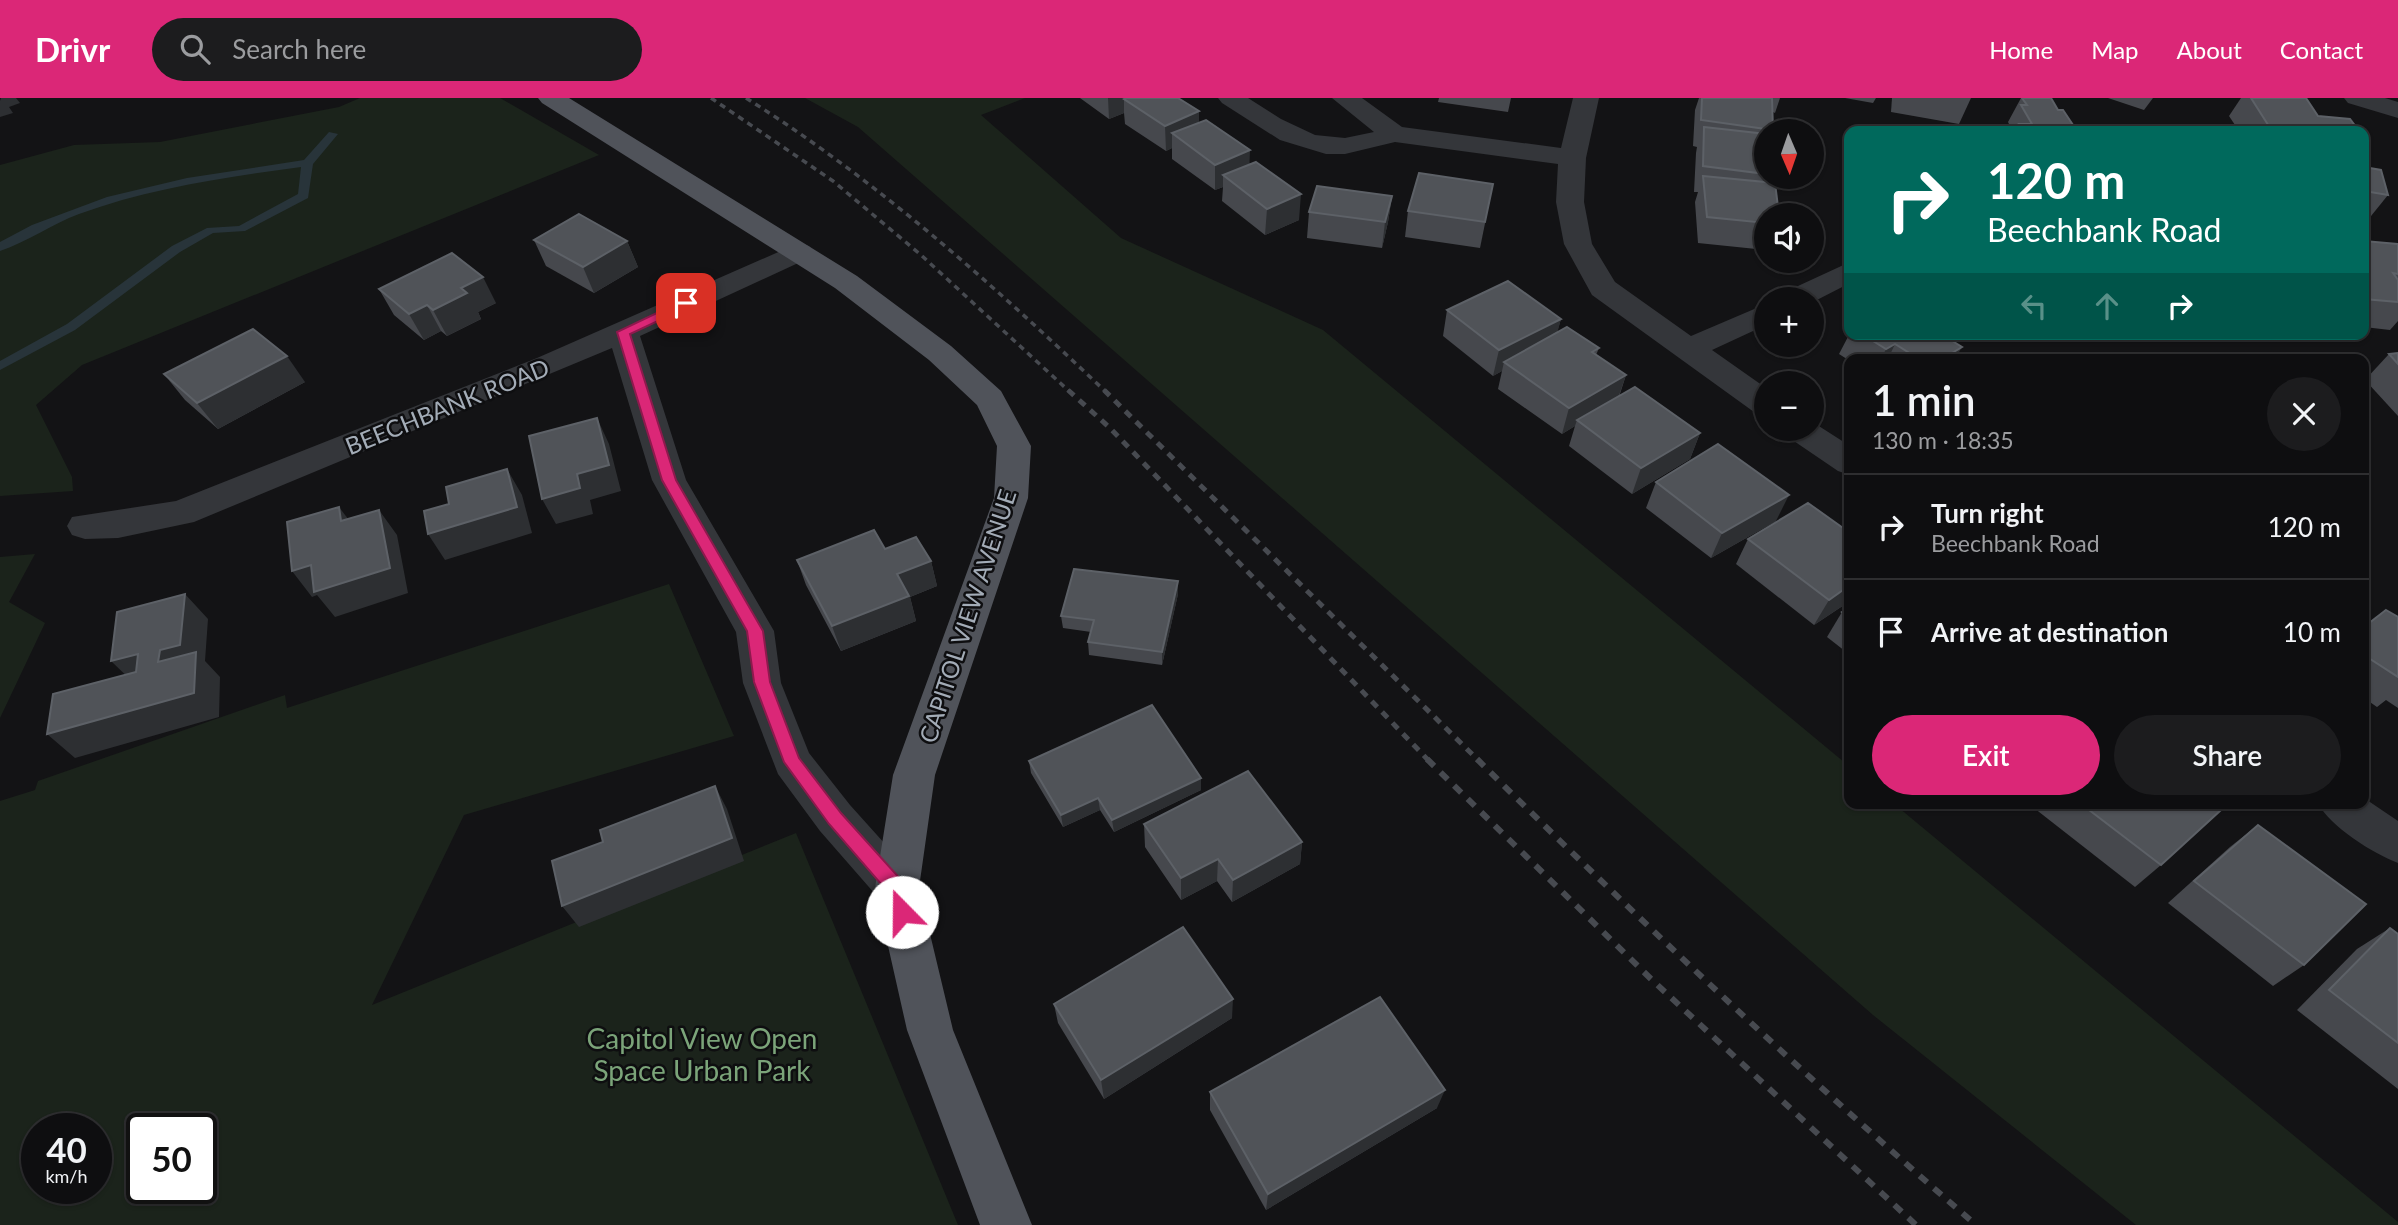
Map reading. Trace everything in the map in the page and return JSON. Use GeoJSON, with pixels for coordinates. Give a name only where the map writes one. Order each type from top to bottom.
{"type":"FeatureCollection","features":[{"type":"Feature","properties":{"kind":"main road","name":"CAPITOL VIEW AVENUE"},"geometry":{"type":"LineString","coordinates":[[551,98],[846,282],[940,353],[989,399],[1014,446],[1011,498],[914,775],[897,888],[930,1030],[1006,1225]]}},
{"type":"Feature","properties":{"kind":"street"},"geometry":{"type":"LineString","coordinates":[[1231,98],[1302,142],[1323,148],[1345,148],[1394,134],[1572,158]]}},
{"type":"Feature","properties":{"kind":"street"},"geometry":{"type":"LineString","coordinates":[[1345,98],[1394,134]]}},
{"type":"Feature","properties":{"kind":"street"},"geometry":{"type":"LineString","coordinates":[[1586,98],[1572,158],[1570,202],[1577,244],[1603,288],[1754,396]]}},
{"type":"Feature","properties":{"kind":"street"},"geometry":{"type":"LineString","coordinates":[[2357,98],[2398,110]]}},
{"type":"Feature","properties":{"kind":"street","name":"BEECHBANK ROAD"},"geometry":{"type":"LineString","coordinates":[[85,526],[118,525],[182,513],[623,332],[799,252]]}},
{"type":"Feature","properties":{"kind":"street"},"geometry":{"type":"LineString","coordinates":[[1819,287],[1844,274]]}},
{"type":"Feature","properties":{"kind":"street"},"geometry":{"type":"LineString","coordinates":[[1688,349],[1754,319]]}},
{"type":"Feature","properties":{"kind":"street"},"geometry":{"type":"LineString","coordinates":[[623,332],[669,480],[755,631],[762,682],[792,762],[835,818],[897,888]]}},
{"type":"Feature","properties":{"kind":"street"},"geometry":{"type":"LineString","coordinates":[[1818,441],[1844,459]]}},
{"type":"Feature","properties":{"kind":"street"},"geometry":{"type":"LineString","coordinates":[[2347,809],[2398,845]]}},
{"type":"Feature","properties":{"kind":"green space"},"geometry":{"type":"Polygon","coordinates":[[[360,98],[500,98],[599,155],[82,365],[36,405],[72,477],[73,491],[0,496],[0,165],[74,145],[160,142],[339,107],[360,98]]]}},
{"type":"Feature","properties":{"kind":"green space"},"geometry":{"type":"Polygon","coordinates":[[[805,98],[1025,98],[981,115],[1121,238],[1323,330],[1844,762],[1844,809],[1900,809],[2398,1222],[2398,1225],[2136,1225],[1873,1015],[858,127],[805,98]]]}},
{"type":"Feature","properties":{"kind":"green space"},"geometry":{"type":"Polygon","coordinates":[[[35,554],[9,602],[45,623],[0,718],[0,557],[35,554]]]}},
{"type":"Feature","properties":{"kind":"green space","name":"Capitol View Open Space Urban Park"},"geometry":{"type":"Polygon","coordinates":[[[669,584],[734,736],[464,815],[372,1005],[796,833],[958,1225],[0,1225],[0,801],[35,790],[38,781],[285,695],[287,708],[669,584]]]}},
{"type":"Feature","properties":{"kind":"building"},"geometry":{"type":"Polygon","coordinates":[[[1178,98],[1199,111],[1165,126],[1124,99],[1178,98]]]}},
{"type":"Feature","properties":{"kind":"building"},"geometry":{"type":"Polygon","coordinates":[[[1702,98],[1772,98],[1773,119],[1754,119],[1754,127],[1701,120],[1702,98]]]}},
{"type":"Feature","properties":{"kind":"building"},"geometry":{"type":"Polygon","coordinates":[[[2022,98],[2051,98],[2058,110],[2063,110],[2074,126],[2020,126],[2019,124],[2032,124],[2021,105],[2027,105],[2022,98]]]}},
{"type":"Feature","properties":{"kind":"building"},"geometry":{"type":"Polygon","coordinates":[[[2251,98],[2306,98],[2318,116],[2350,119],[2355,126],[2269,126],[2251,98]]]}},
{"type":"Feature","properties":{"kind":"building"},"geometry":{"type":"Polygon","coordinates":[[[1206,120],[1250,150],[1215,165],[1172,133],[1206,120]]]}},
{"type":"Feature","properties":{"kind":"building"},"geometry":{"type":"Polygon","coordinates":[[[1704,127],[1754,133],[1754,172],[1703,166],[1704,127]]]}},
{"type":"Feature","properties":{"kind":"building"},"geometry":{"type":"Polygon","coordinates":[[[1256,162],[1301,194],[1267,209],[1223,175],[1256,162]]]}},
{"type":"Feature","properties":{"kind":"building"},"geometry":{"type":"Polygon","coordinates":[[[2369,168],[2381,170],[2388,195],[2369,192],[2369,168]]]}},
{"type":"Feature","properties":{"kind":"building"},"geometry":{"type":"Polygon","coordinates":[[[1419,173],[1493,184],[1485,222],[1408,211],[1419,173]]]}},
{"type":"Feature","properties":{"kind":"building"},"geometry":{"type":"Polygon","coordinates":[[[1703,176],[1754,181],[1754,189],[1776,189],[1778,203],[1754,203],[1754,222],[1707,217],[1703,176]]]}},
{"type":"Feature","properties":{"kind":"building"},"geometry":{"type":"Polygon","coordinates":[[[1317,186],[1392,196],[1385,222],[1309,212],[1317,186]]]}},
{"type":"Feature","properties":{"kind":"building"},"geometry":{"type":"Polygon","coordinates":[[[579,214],[627,241],[583,267],[534,240],[579,214]]]}},
{"type":"Feature","properties":{"kind":"building"},"geometry":{"type":"Polygon","coordinates":[[[2369,241],[2398,244],[2398,274],[2393,273],[2398,280],[2398,302],[2369,299],[2369,241]]]}},
{"type":"Feature","properties":{"kind":"building"},"geometry":{"type":"Polygon","coordinates":[[[452,253],[483,277],[461,288],[467,293],[433,310],[427,305],[409,314],[379,289],[452,253]]]}},
{"type":"Feature","properties":{"kind":"building"},"geometry":{"type":"Polygon","coordinates":[[[1508,281],[1561,319],[1499,350],[1447,310],[1508,281]]]}},
{"type":"Feature","properties":{"kind":"building"},"geometry":{"type":"Polygon","coordinates":[[[1567,327],[1599,348],[1592,352],[1626,375],[1569,408],[1504,362],[1567,327]]]}},
{"type":"Feature","properties":{"kind":"building"},"geometry":{"type":"Polygon","coordinates":[[[253,329],[287,356],[197,403],[164,374],[253,329]]]}},
{"type":"Feature","properties":{"kind":"building"},"geometry":{"type":"Polygon","coordinates":[[[1872,340],[1951,340],[1962,347],[1950,354],[1911,354],[1895,344],[1886,349],[1872,340]]]}},
{"type":"Feature","properties":{"kind":"building"},"geometry":{"type":"Polygon","coordinates":[[[2398,353],[2398,364],[2389,354],[2398,353]]]}},
{"type":"Feature","properties":{"kind":"building"},"geometry":{"type":"Polygon","coordinates":[[[1635,387],[1700,433],[1641,468],[1577,420],[1635,387]]]}},
{"type":"Feature","properties":{"kind":"building"},"geometry":{"type":"Polygon","coordinates":[[[597,418],[609,465],[577,474],[580,488],[542,499],[529,436],[597,418]]]}},
{"type":"Feature","properties":{"kind":"building"},"geometry":{"type":"Polygon","coordinates":[[[1718,444],[1789,495],[1722,533],[1656,482],[1718,444]]]}},
{"type":"Feature","properties":{"kind":"building"},"geometry":{"type":"Polygon","coordinates":[[[507,469],[517,507],[428,534],[424,511],[449,504],[446,487],[507,469]]]}},
{"type":"Feature","properties":{"kind":"building"},"geometry":{"type":"Polygon","coordinates":[[[1808,503],[1844,529],[1844,589],[1829,600],[1748,539],[1808,503]]]}},
{"type":"Feature","properties":{"kind":"building"},"geometry":{"type":"Polygon","coordinates":[[[339,507],[341,521],[379,510],[390,568],[314,592],[311,565],[292,571],[287,522],[339,507]]]}},
{"type":"Feature","properties":{"kind":"building"},"geometry":{"type":"Polygon","coordinates":[[[874,530],[885,549],[916,537],[931,561],[897,574],[909,596],[832,626],[797,560],[874,530]]]}},
{"type":"Feature","properties":{"kind":"building"},"geometry":{"type":"Polygon","coordinates":[[[1074,569],[1178,581],[1162,652],[1088,642],[1094,620],[1061,616],[1074,569]]]}},
{"type":"Feature","properties":{"kind":"building"},"geometry":{"type":"Polygon","coordinates":[[[185,594],[180,645],[160,650],[158,662],[196,652],[194,693],[47,734],[53,694],[136,672],[138,654],[111,661],[117,612],[185,594]]]}},
{"type":"Feature","properties":{"kind":"building"},"geometry":{"type":"Polygon","coordinates":[[[2386,610],[2398,617],[2398,677],[2369,658],[2369,623],[2386,610]]]}},
{"type":"Feature","properties":{"kind":"building"},"geometry":{"type":"Polygon","coordinates":[[[1152,705],[1201,778],[1112,820],[1098,798],[1061,815],[1029,761],[1152,705]]]}},
{"type":"Feature","properties":{"kind":"building"},"geometry":{"type":"Polygon","coordinates":[[[1248,771],[1302,842],[1233,880],[1218,859],[1181,878],[1144,824],[1248,771]]]}},
{"type":"Feature","properties":{"kind":"building"},"geometry":{"type":"Polygon","coordinates":[[[715,786],[732,838],[562,906],[552,861],[603,842],[600,830],[715,786]]]}},
{"type":"Feature","properties":{"kind":"building"},"geometry":{"type":"Polygon","coordinates":[[[2088,809],[2221,810],[2161,865],[2088,809]]]}},
{"type":"Feature","properties":{"kind":"building"},"geometry":{"type":"Polygon","coordinates":[[[2258,825],[2366,904],[2304,965],[2194,881],[2258,825]]]}},
{"type":"Feature","properties":{"kind":"building"},"geometry":{"type":"Polygon","coordinates":[[[1183,927],[1233,999],[1101,1080],[1054,1004],[1183,927]]]}},
{"type":"Feature","properties":{"kind":"building"},"geometry":{"type":"Polygon","coordinates":[[[2390,928],[2398,934],[2398,1043],[2329,990],[2390,928]]]}},
{"type":"Feature","properties":{"kind":"building"},"geometry":{"type":"Polygon","coordinates":[[[1380,997],[1445,1090],[1268,1194],[1210,1092],[1380,997]]]}},
{"type":"Feature","properties":{"kind":"waterway"},"geometry":{"type":"LineString","coordinates":[[307,163],[333,134]]}},
{"type":"Feature","properties":{"kind":"waterway"},"geometry":{"type":"LineString","coordinates":[[0,247],[73,212],[149,189],[227,174],[307,163]]}},
{"type":"Feature","properties":{"kind":"waterway"},"geometry":{"type":"LineString","coordinates":[[0,366],[71,327],[176,249],[211,230],[241,229],[304,196],[307,163]]}},
{"type":"Feature","properties":{"kind":"railway"},"geometry":{"type":"LineString","coordinates":[[711,98],[833,181],[921,255],[1070,392]]}},
{"type":"Feature","properties":{"kind":"railway"},"geometry":{"type":"LineString","coordinates":[[746,98],[795,130],[888,199],[977,274],[1106,392]]}},
{"type":"Feature","properties":{"kind":"railway"},"geometry":{"type":"LineString","coordinates":[[1068,390],[1110,428],[1428,760]]}},
{"type":"Feature","properties":{"kind":"railway"},"geometry":{"type":"LineString","coordinates":[[1104,390],[1479,761]]}},
{"type":"Feature","properties":{"kind":"railway"},"geometry":{"type":"LineString","coordinates":[[1477,759],[1723,996],[1848,1112],[1976,1225]]}},
{"type":"Feature","properties":{"kind":"railway"},"geometry":{"type":"LineString","coordinates":[[1428,760],[1651,979],[1916,1225]]}},
{"type":"Feature","properties":{"kind":"route"},"geometry":{"type":"LineString","coordinates":[[686,303],[623,332],[669,480],[755,631],[762,682],[792,762],[835,818],[897,888],[902,912]]}}]}
